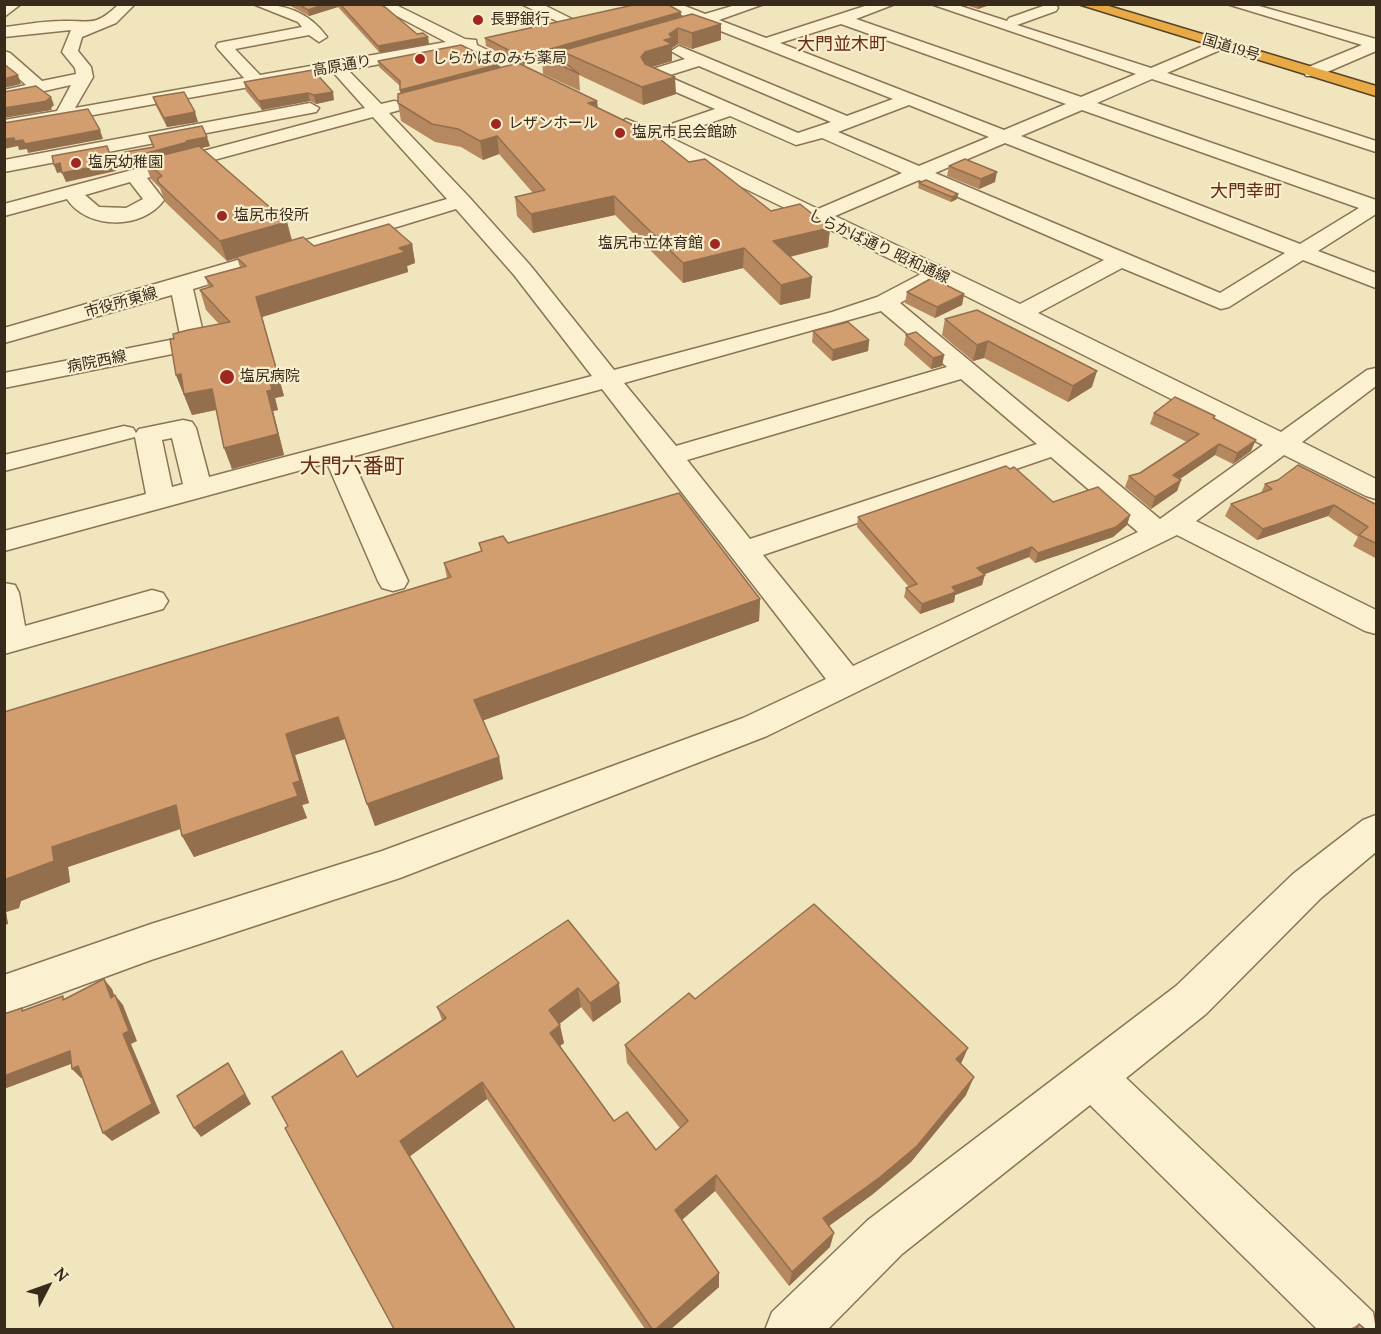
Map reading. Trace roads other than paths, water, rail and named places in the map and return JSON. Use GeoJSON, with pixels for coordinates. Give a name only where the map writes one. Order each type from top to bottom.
{"type":"FeatureCollection","features":[{"type":"Feature","properties":{"kind":"highway","name":"国道19号"},"geometry":{"type":"LineString","coordinates":[[1091,5],[1377,91]]}},
{"type":"Feature","properties":{"kind":"street"},"geometry":{"type":"LineString","coordinates":[[4,13],[14,4]]}},
{"type":"Feature","properties":{"kind":"street"},"geometry":{"type":"LineString","coordinates":[[37,44],[108,22],[128,4]]}},
{"type":"Feature","properties":{"kind":"street"},"geometry":{"type":"LineString","coordinates":[[260,4],[301,18],[313,30],[376,111],[462,201],[522,270],[847,682]]}},
{"type":"Feature","properties":{"kind":"street"},"geometry":{"type":"LineString","coordinates":[[381,4],[570,97]]}},
{"type":"Feature","properties":{"kind":"street"},"geometry":{"type":"LineString","coordinates":[[528,4],[568,21]]}},
{"type":"Feature","properties":{"kind":"street"},"geometry":{"type":"LineString","coordinates":[[665,4],[1377,281]]}},
{"type":"Feature","properties":{"kind":"street"},"geometry":{"type":"LineString","coordinates":[[757,4],[648,38],[846,122]]}},
{"type":"Feature","properties":{"kind":"street"},"geometry":{"type":"LineString","coordinates":[[765,43],[888,4]]}},
{"type":"Feature","properties":{"kind":"street"},"geometry":{"type":"LineString","coordinates":[[938,4],[1014,21],[1046,32],[1034,36]]}},
{"type":"Feature","properties":{"kind":"street"},"geometry":{"type":"LineString","coordinates":[[986,16],[1021,4]]}},
{"type":"Feature","properties":{"kind":"street"},"geometry":{"type":"LineString","coordinates":[[1014,21],[1052,9],[1038,4]]}},
{"type":"Feature","properties":{"kind":"street"},"geometry":{"type":"LineString","coordinates":[[1233,4],[1377,45]]}},
{"type":"Feature","properties":{"kind":"street"},"geometry":{"type":"LineString","coordinates":[[986,16],[1034,36],[1377,147]]}},
{"type":"Feature","properties":{"kind":"street"},"geometry":{"type":"LineString","coordinates":[[545,26],[589,17]]}},
{"type":"Feature","properties":{"kind":"street"},"geometry":{"type":"LineString","coordinates":[[842,19],[1376,206]]}},
{"type":"Feature","properties":{"kind":"street"},"geometry":{"type":"LineString","coordinates":[[4,32],[60,25],[79,32]]}},
{"type":"Feature","properties":{"kind":"street"},"geometry":{"type":"LineString","coordinates":[[255,81],[224,46],[313,30]]}},
{"type":"Feature","properties":{"kind":"street"},"geometry":{"type":"LineString","coordinates":[[65,115],[67,105],[85,78],[83,67],[70,52],[79,32]]}},
{"type":"Feature","properties":{"kind":"street","name":"高原通り"},"geometry":{"type":"LineString","coordinates":[[4,126],[255,81],[335,58],[463,44],[488,39]]}},
{"type":"Feature","properties":{"kind":"street"},"geometry":{"type":"LineString","coordinates":[[816,217],[1221,44]]}},
{"type":"Feature","properties":{"kind":"street"},"geometry":{"type":"LineString","coordinates":[[1312,72],[1377,45]]}},
{"type":"Feature","properties":{"kind":"street"},"geometry":{"type":"LineString","coordinates":[[8,57],[38,87]]}},
{"type":"Feature","properties":{"kind":"street"},"geometry":{"type":"LineString","coordinates":[[699,60],[652,75],[796,139],[822,132],[909,99]]}},
{"type":"Feature","properties":{"kind":"street"},"geometry":{"type":"LineString","coordinates":[[490,81],[542,66]]}},
{"type":"Feature","properties":{"kind":"street"},"geometry":{"type":"LineString","coordinates":[[4,95],[85,78]]}},
{"type":"Feature","properties":{"kind":"street"},"geometry":{"type":"LineString","coordinates":[[4,166],[357,100]]}},
{"type":"Feature","properties":{"kind":"street"},"geometry":{"type":"LineString","coordinates":[[4,210],[417,100]]}},
{"type":"Feature","properties":{"kind":"street"},"geometry":{"type":"LineString","coordinates":[[652,137],[730,110]]}},
{"type":"Feature","properties":{"kind":"street","name":"しらかば通り 昭和通線"},"geometry":{"type":"LineString","coordinates":[[611,117],[1020,314],[1377,490]]}},
{"type":"Feature","properties":{"kind":"street"},"geometry":{"type":"LineString","coordinates":[[822,132],[1221,302],[1304,253],[1376,206]]}},
{"type":"Feature","properties":{"kind":"street"},"geometry":{"type":"LineString","coordinates":[[73,191],[82,206],[98,214],[110,216],[129,213],[150,205],[154,200],[142,173],[136,140]]}},
{"type":"Feature","properties":{"kind":"street"},"geometry":{"type":"LineString","coordinates":[[181,285],[462,201]]}},
{"type":"Feature","properties":{"kind":"street"},"geometry":{"type":"LineString","coordinates":[[1020,314],[1120,260]]}},
{"type":"Feature","properties":{"kind":"street"},"geometry":{"type":"LineString","coordinates":[[4,542],[840,317],[885,302],[937,274]]}},
{"type":"Feature","properties":{"kind":"street","name":"市役所東線"},"geometry":{"type":"LineString","coordinates":[[4,336],[181,285],[192,337],[189,342]]}},
{"type":"Feature","properties":{"kind":"street"},"geometry":{"type":"LineString","coordinates":[[885,302],[1055,447],[1168,529],[1377,623]]}},
{"type":"Feature","properties":{"kind":"street","name":"病院西線"},"geometry":{"type":"LineString","coordinates":[[4,381],[189,342]]}},
{"type":"Feature","properties":{"kind":"street"},"geometry":{"type":"LineString","coordinates":[[669,458],[964,370]]}},
{"type":"Feature","properties":{"kind":"street"},"geometry":{"type":"LineString","coordinates":[[4,995],[151,942],[386,866],[755,727],[1168,529],[1377,375]]}},
{"type":"Feature","properties":{"kind":"street"},"geometry":{"type":"LineString","coordinates":[[161,500],[148,435],[183,428],[199,490]]}},
{"type":"Feature","properties":{"kind":"street"},"geometry":{"type":"LineString","coordinates":[[4,463],[124,434]]}},
{"type":"Feature","properties":{"kind":"street"},"geometry":{"type":"LineString","coordinates":[[744,551],[1055,447]]}},
{"type":"Feature","properties":{"kind":"street"},"geometry":{"type":"LineString","coordinates":[[336,453],[393,581]]}},
{"type":"Feature","properties":{"kind":"street"},"geometry":{"type":"LineString","coordinates":[[4,593],[8,642],[152,601]]}},
{"type":"Feature","properties":{"kind":"street"},"geometry":{"type":"LineString","coordinates":[[790,1329],[885,1237],[1191,1000],[1307,886],[1377,831]]}},
{"type":"Feature","properties":{"kind":"street"},"geometry":{"type":"LineString","coordinates":[[1092,1076],[1354,1329]]}},
{"type":"Feature","properties":{"kind":"place","name":"長野銀行"},"geometry":{"type":"Point","coordinates":[478,20]}},
{"type":"Feature","properties":{"kind":"place","name":"しらかばのみち薬局"},"geometry":{"type":"Point","coordinates":[420,59]}},
{"type":"Feature","properties":{"kind":"place","name":"レザンホール"},"geometry":{"type":"Point","coordinates":[496,124]}},
{"type":"Feature","properties":{"kind":"place","name":"塩尻市民会館跡"},"geometry":{"type":"Point","coordinates":[620,133]}},
{"type":"Feature","properties":{"kind":"place","name":"塩尻幼稚園"},"geometry":{"type":"Point","coordinates":[76,163]}},
{"type":"Feature","properties":{"kind":"place","name":"塩尻市役所"},"geometry":{"type":"Point","coordinates":[222,216]}},
{"type":"Feature","properties":{"kind":"place","name":"塩尻市立体育館"},"geometry":{"type":"Point","coordinates":[715,244]}},
{"type":"Feature","properties":{"kind":"place","name":"塩尻病院"},"geometry":{"type":"Point","coordinates":[227,377]}},
{"type":"Feature","properties":{"kind":"district","name":"大門並木町"},"geometry":{"type":"Point","coordinates":[842,45]}},
{"type":"Feature","properties":{"kind":"district","name":"大門幸町"},"geometry":{"type":"Point","coordinates":[1246,192]}},
{"type":"Feature","properties":{"kind":"district","name":"大門六番町"},"geometry":{"type":"Point","coordinates":[352,467]}}]}
